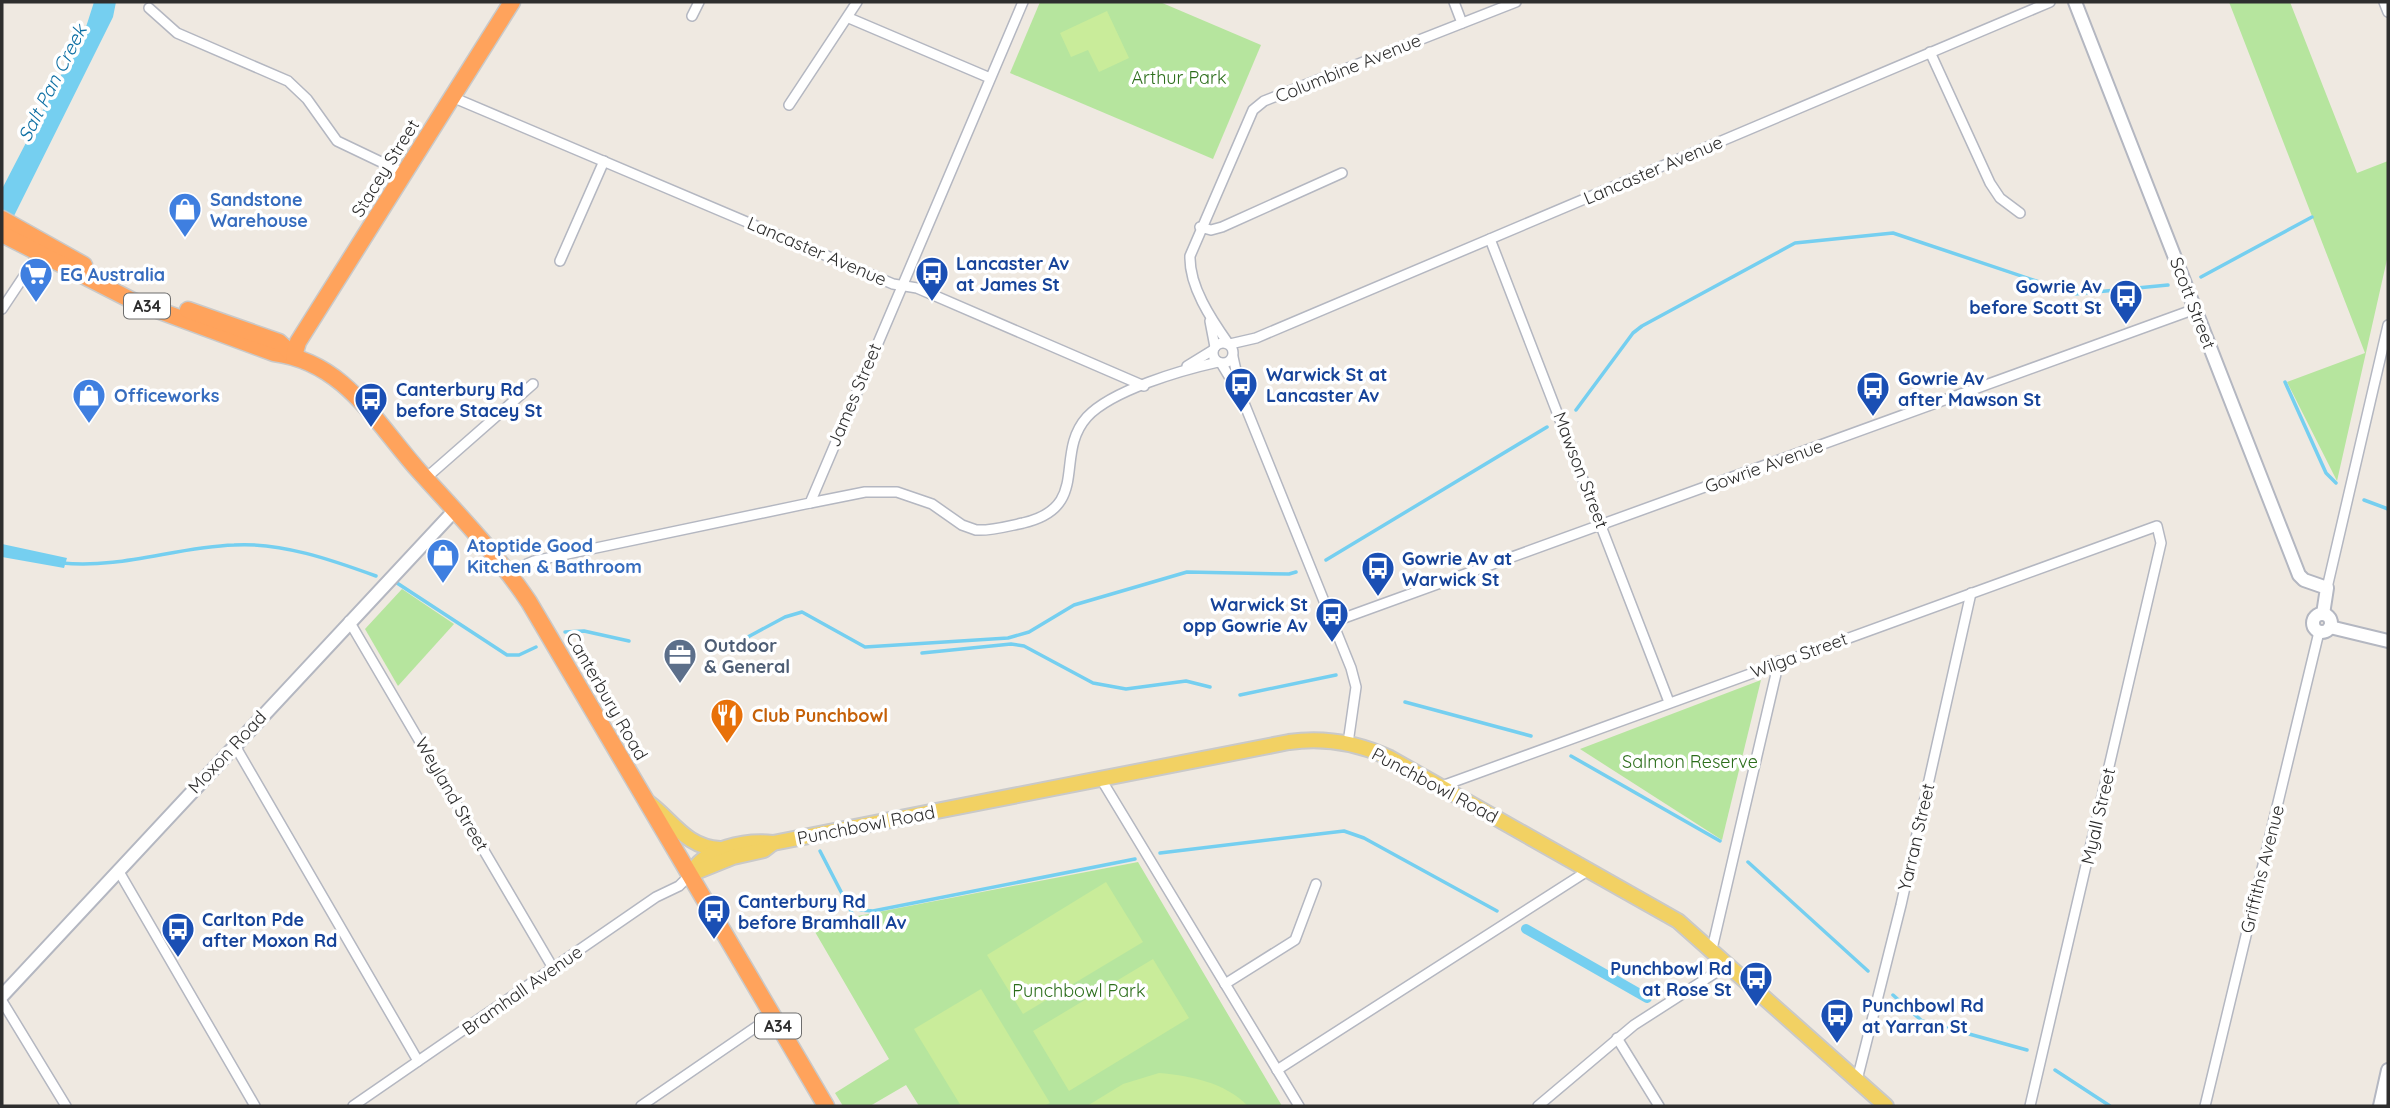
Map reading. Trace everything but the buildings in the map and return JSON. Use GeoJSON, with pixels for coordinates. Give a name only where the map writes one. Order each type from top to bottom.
{"type":"FeatureCollection","features":[{"type":"Feature","properties":{"kind":"highway","name":"Stacey Street"},"geometry":{"type":"LineString","coordinates":[[294,356],[298,342],[512,2]]}},
{"type":"Feature","properties":{"kind":"highway","name":"Canterbury Road"},"geometry":{"type":"LineString","coordinates":[[6,229],[133,301],[274,353],[294,356],[321,369],[356,396],[380,420],[426,478],[508,572],[529,602],[826,1106]]}},
{"type":"Feature","properties":{"kind":"main road","name":"Punchbowl Road"},"geometry":{"type":"LineString","coordinates":[[691,874],[697,862],[725,849],[759,841],[773,843],[1289,742],[1318,740],[1348,743],[1382,754],[1442,786],[1678,921],[1886,1106]]}},
{"type":"Feature","properties":{"kind":"main road"},"geometry":{"type":"LineString","coordinates":[[648,802],[691,843],[705,848],[725,849]]}},
{"type":"Feature","properties":{"kind":"main road","name":"Punchbowl Road"},"geometry":{"type":"LineString","coordinates":[[691,874],[733,857],[764,850],[773,843]]}},
{"type":"Feature","properties":{"kind":"street"},"geometry":{"type":"LineString","coordinates":[[692,16],[699,2]]}},
{"type":"Feature","properties":{"kind":"street"},"geometry":{"type":"LineString","coordinates":[[789,105],[849,18],[857,2]]}},
{"type":"Feature","properties":{"kind":"street","name":"James Street"},"geometry":{"type":"LineString","coordinates":[[810,503],[1023,2]]}},
{"type":"Feature","properties":{"kind":"street"},"geometry":{"type":"LineString","coordinates":[[1454,2],[1462,23]]}},
{"type":"Feature","properties":{"kind":"street","name":"Columbine Avenue"},"geometry":{"type":"LineString","coordinates":[[1209,316],[1191,269],[1190,256],[1245,124],[1260,104],[1516,2]]}},
{"type":"Feature","properties":{"kind":"street","name":"Lancaster Avenue"},"geometry":{"type":"LineString","coordinates":[[1214,349],[1256,338],[2050,2]]}},
{"type":"Feature","properties":{"kind":"street","name":"Scott Street"},"geometry":{"type":"LineString","coordinates":[[2075,2],[2299,575],[2304,580],[2327,588]]}},
{"type":"Feature","properties":{"kind":"street"},"geometry":{"type":"LineString","coordinates":[[2384,2],[2388,12]]}},
{"type":"Feature","properties":{"kind":"street"},"geometry":{"type":"LineString","coordinates":[[149,8],[177,33],[288,81],[307,99],[337,141],[404,173]]}},
{"type":"Feature","properties":{"kind":"street"},"geometry":{"type":"LineString","coordinates":[[849,18],[990,78]]}},
{"type":"Feature","properties":{"kind":"street"},"geometry":{"type":"LineString","coordinates":[[1930,52],[1990,183],[2005,203],[2020,213]]}},
{"type":"Feature","properties":{"kind":"street","name":"Lancaster Avenue"},"geometry":{"type":"LineString","coordinates":[[452,97],[902,285],[916,288],[1144,386]]}},
{"type":"Feature","properties":{"kind":"street"},"geometry":{"type":"LineString","coordinates":[[560,261],[604,161]]}},
{"type":"Feature","properties":{"kind":"street"},"geometry":{"type":"LineString","coordinates":[[1200,227],[1211,230],[1222,227],[1342,173]]}},
{"type":"Feature","properties":{"kind":"street","name":"Mawson Street"},"geometry":{"type":"LineString","coordinates":[[1490,239],[1669,702]]}},
{"type":"Feature","properties":{"kind":"street"},"geometry":{"type":"LineString","coordinates":[[2,309],[42,249]]}},
{"type":"Feature","properties":{"kind":"street","name":"Gowrie Avenue"},"geometry":{"type":"LineString","coordinates":[[1333,622],[2195,309]]}},
{"type":"Feature","properties":{"kind":"street"},"geometry":{"type":"LineString","coordinates":[[1209,316],[1229,344],[1242,398],[1355,681],[1348,743]]}},
{"type":"Feature","properties":{"kind":"street"},"geometry":{"type":"LineString","coordinates":[[1209,316],[1214,349],[1219,362],[1242,398]]}},
{"type":"Feature","properties":{"kind":"street"},"geometry":{"type":"LineString","coordinates":[[2388,325],[2323,614],[2329,618],[2325,629],[2388,640]]}},
{"type":"Feature","properties":{"kind":"street","name":"Lancaster Avenue"},"geometry":{"type":"LineString","coordinates":[[1219,362],[1226,363],[1256,338]]}},
{"type":"Feature","properties":{"kind":"street"},"geometry":{"type":"LineString","coordinates":[[508,572],[534,561],[810,503],[886,491],[923,500],[976,530],[1037,519],[1053,510],[1064,495],[1070,478],[1073,440],[1087,417],[1119,394],[1183,369],[1214,349]]}},
{"type":"Feature","properties":{"kind":"street"},"geometry":{"type":"LineString","coordinates":[[1183,369],[1219,362]]}},
{"type":"Feature","properties":{"kind":"street"},"geometry":{"type":"LineString","coordinates":[[426,478],[533,384]]}},
{"type":"Feature","properties":{"kind":"street","name":"Moxon Road"},"geometry":{"type":"LineString","coordinates":[[2,999],[234,744],[455,510]]}},
{"type":"Feature","properties":{"kind":"street","name":"Wilga Street"},"geometry":{"type":"LineString","coordinates":[[1442,786],[1779,661],[2157,526]]}},
{"type":"Feature","properties":{"kind":"street","name":"Myall Street"},"geometry":{"type":"LineString","coordinates":[[2030,1106],[2161,543],[2157,526]]}},
{"type":"Feature","properties":{"kind":"street","name":"Yarran Street"},"geometry":{"type":"LineString","coordinates":[[1857,1080],[1901,905],[1971,593]]}},
{"type":"Feature","properties":{"kind":"street","name":"Weyland Street"},"geometry":{"type":"LineString","coordinates":[[349,621],[553,968]]}},
{"type":"Feature","properties":{"kind":"street","name":"Griffiths Avenue"},"geometry":{"type":"LineString","coordinates":[[2205,1106],[2325,629]]}},
{"type":"Feature","properties":{"kind":"street"},"geometry":{"type":"LineString","coordinates":[[1712,949],[1779,661]]}},
{"type":"Feature","properties":{"kind":"street"},"geometry":{"type":"LineString","coordinates":[[234,744],[418,1061]]}},
{"type":"Feature","properties":{"kind":"street"},"geometry":{"type":"LineString","coordinates":[[1101,779],[1299,1106]]}},
{"type":"Feature","properties":{"kind":"street"},"geometry":{"type":"LineString","coordinates":[[118,870],[255,1106]]}},
{"type":"Feature","properties":{"kind":"street"},"geometry":{"type":"LineString","coordinates":[[1277,1070],[1589,870]]}},
{"type":"Feature","properties":{"kind":"street","name":"Bramhall Avenue"},"geometry":{"type":"LineString","coordinates":[[354,1106],[656,897],[679,886],[691,874]]}},
{"type":"Feature","properties":{"kind":"street"},"geometry":{"type":"LineString","coordinates":[[1226,984],[1295,940],[1316,884]]}},
{"type":"Feature","properties":{"kind":"street"},"geometry":{"type":"LineString","coordinates":[[1538,1106],[1617,1038],[1729,964]]}},
{"type":"Feature","properties":{"kind":"street"},"geometry":{"type":"LineString","coordinates":[[2,999],[66,1106]]}},
{"type":"Feature","properties":{"kind":"street"},"geometry":{"type":"LineString","coordinates":[[641,1106],[772,1016]]}},
{"type":"Feature","properties":{"kind":"street"},"geometry":{"type":"LineString","coordinates":[[1617,1038],[1659,1106]]}},
{"type":"Feature","properties":{"kind":"street"},"geometry":{"type":"LineString","coordinates":[[2380,1106],[2388,1070]]}},
{"type":"Feature","properties":{"kind":"green space","name":"Arthur Park"},"geometry":{"type":"Polygon","coordinates":[[[1040,2],[1160,2],[1261,45],[1213,159],[1010,73],[1040,2]]]}},
{"type":"Feature","properties":{"kind":"green space"},"geometry":{"type":"Polygon","coordinates":[[[2229,2],[2290,2],[2357,173],[2388,161],[2388,255],[2337,481],[2287,382],[2365,353],[2229,2]]]}},
{"type":"Feature","properties":{"kind":"green space"},"geometry":{"type":"Polygon","coordinates":[[[1107,11],[1129,58],[1099,72],[1088,50],[1071,57],[1060,33],[1107,11]]]}},
{"type":"Feature","properties":{"kind":"green space"},"geometry":{"type":"Polygon","coordinates":[[[402,589],[454,624],[398,686],[365,629],[402,589]]]}},
{"type":"Feature","properties":{"kind":"green space","name":"Salmon Reserve"},"geometry":{"type":"Polygon","coordinates":[[[1761,680],[1722,840],[1580,749],[1761,680]]]}},
{"type":"Feature","properties":{"kind":"green space","name":"Punchbowl Park"},"geometry":{"type":"Polygon","coordinates":[[[1138,862],[1282,1106],[919,1106],[906,1085],[870,1106],[843,1106],[835,1093],[889,1059],[811,925],[1138,862]]]}},
{"type":"Feature","properties":{"kind":"green space"},"geometry":{"type":"Polygon","coordinates":[[[1106,882],[1143,942],[1023,1014],[987,955],[1106,882]]]}},
{"type":"Feature","properties":{"kind":"green space"},"geometry":{"type":"Polygon","coordinates":[[[1153,959],[1189,1018],[1069,1091],[1033,1031],[1153,959]]]}},
{"type":"Feature","properties":{"kind":"green space"},"geometry":{"type":"Polygon","coordinates":[[[981,989],[1050,1103],[1044,1106],[961,1106],[914,1029],[981,989]]]}},
{"type":"Feature","properties":{"kind":"green space"},"geometry":{"type":"Polygon","coordinates":[[[1159,1073],[1183,1076],[1218,1086],[1248,1106],[1087,1106],[1123,1084],[1159,1073]]]}},
{"type":"Feature","properties":{"kind":"water"},"geometry":{"type":"Polygon","coordinates":[[[94,2],[116,2],[113,17],[2,240],[2,189],[86,27],[94,2]]]}},
{"type":"Feature","properties":{"kind":"water"},"geometry":{"type":"Polygon","coordinates":[[[2,544],[67,558],[64,568],[2,557],[2,544]]]}},
{"type":"Feature","properties":{"kind":"waterway"},"geometry":{"type":"LineString","coordinates":[[2201,277],[2312,217]]}},
{"type":"Feature","properties":{"kind":"waterway"},"geometry":{"type":"LineString","coordinates":[[1576,410],[1633,333],[1642,326],[1795,243],[1893,233],[2075,294],[2168,285]]}},
{"type":"Feature","properties":{"kind":"waterway"},"geometry":{"type":"LineString","coordinates":[[2285,382],[2326,473],[2336,483]]}},
{"type":"Feature","properties":{"kind":"waterway"},"geometry":{"type":"LineString","coordinates":[[1326,560],[1547,427]]}},
{"type":"Feature","properties":{"kind":"waterway"},"geometry":{"type":"LineString","coordinates":[[2364,500],[2388,509]]}},
{"type":"Feature","properties":{"kind":"waterway"},"geometry":{"type":"LineString","coordinates":[[62,563],[106,563],[212,547],[252,545],[306,553],[376,576]]}},
{"type":"Feature","properties":{"kind":"waterway"},"geometry":{"type":"LineString","coordinates":[[746,638],[785,617],[802,612],[865,647],[1008,638],[1029,632],[1074,605],[1187,572],[1296,572]]}},
{"type":"Feature","properties":{"kind":"waterway"},"geometry":{"type":"LineString","coordinates":[[397,583],[507,655],[519,655],[536,647]]}},
{"type":"Feature","properties":{"kind":"waterway"},"geometry":{"type":"LineString","coordinates":[[565,632],[584,631],[629,641]]}},
{"type":"Feature","properties":{"kind":"waterway"},"geometry":{"type":"LineString","coordinates":[[922,653],[1011,644],[1024,646],[1093,683],[1126,689],[1186,681],[1210,687]]}},
{"type":"Feature","properties":{"kind":"waterway"},"geometry":{"type":"LineString","coordinates":[[1240,695],[1336,675]]}},
{"type":"Feature","properties":{"kind":"waterway"},"geometry":{"type":"LineString","coordinates":[[1405,702],[1531,736]]}},
{"type":"Feature","properties":{"kind":"waterway"},"geometry":{"type":"LineString","coordinates":[[1571,756],[1720,841]]}},
{"type":"Feature","properties":{"kind":"waterway"},"geometry":{"type":"LineString","coordinates":[[1160,853],[1344,831],[1364,838],[1497,911]]}},
{"type":"Feature","properties":{"kind":"waterway"},"geometry":{"type":"LineString","coordinates":[[820,851],[853,915]]}},
{"type":"Feature","properties":{"kind":"waterway"},"geometry":{"type":"LineString","coordinates":[[848,904],[860,910],[873,911],[1135,859]]}},
{"type":"Feature","properties":{"kind":"waterway"},"geometry":{"type":"LineString","coordinates":[[1748,862],[1868,971]]}},
{"type":"Feature","properties":{"kind":"waterway"},"geometry":{"type":"LineString","coordinates":[[1526,929],[1647,998]]}},
{"type":"Feature","properties":{"kind":"waterway"},"geometry":{"type":"LineString","coordinates":[[1893,995],[1922,1021],[2027,1050]]}},
{"type":"Feature","properties":{"kind":"waterway"},"geometry":{"type":"LineString","coordinates":[[2055,1070],[2110,1106]]}},
{"type":"Feature","properties":{"kind":"place","name":"Sandstone Warehouse"},"geometry":{"type":"Point","coordinates":[185,239]}},
{"type":"Feature","properties":{"kind":"place","name":"Lancaster Av at James St"},"geometry":{"type":"Point","coordinates":[932,303]}},
{"type":"Feature","properties":{"kind":"place","name":"EG Australia"},"geometry":{"type":"Point","coordinates":[36,304]}},
{"type":"Feature","properties":{"kind":"place","name":"Gowrie Av before Scott St"},"geometry":{"type":"Point","coordinates":[2126,326]}},
{"type":"Feature","properties":{"kind":"place","name":"Warwick St at Lancaster Av"},"geometry":{"type":"Point","coordinates":[1241,414]}},
{"type":"Feature","properties":{"kind":"place","name":"Gowrie Av after Mawson St"},"geometry":{"type":"Point","coordinates":[1873,418]}},
{"type":"Feature","properties":{"kind":"place","name":"Officeworks"},"geometry":{"type":"Point","coordinates":[89,425]}},
{"type":"Feature","properties":{"kind":"place","name":"Canterbury Rd before Stacey St"},"geometry":{"type":"Point","coordinates":[371,429]}},
{"type":"Feature","properties":{"kind":"place","name":"Atoptide Good Kitchen & Bathroom"},"geometry":{"type":"Point","coordinates":[443,585]}},
{"type":"Feature","properties":{"kind":"place","name":"Gowrie Av at Warwick St"},"geometry":{"type":"Point","coordinates":[1378,598]}},
{"type":"Feature","properties":{"kind":"place","name":"Warwick St opp Gowrie Av"},"geometry":{"type":"Point","coordinates":[1332,644]}},
{"type":"Feature","properties":{"kind":"place","name":"Outdoor & General"},"geometry":{"type":"Point","coordinates":[680,685]}},
{"type":"Feature","properties":{"kind":"place","name":"Club Punchbowl"},"geometry":{"type":"Point","coordinates":[727,745]}},
{"type":"Feature","properties":{"kind":"place","name":"Canterbury Rd before Bramhall Av"},"geometry":{"type":"Point","coordinates":[714,941]}},
{"type":"Feature","properties":{"kind":"place","name":"Carlton Pde after Moxon Rd"},"geometry":{"type":"Point","coordinates":[178,959]}},
{"type":"Feature","properties":{"kind":"place","name":"Punchbowl Rd at Rose St"},"geometry":{"type":"Point","coordinates":[1756,1008]}},
{"type":"Feature","properties":{"kind":"place","name":"Punchbowl Rd at Yarran St"},"geometry":{"type":"Point","coordinates":[1837,1045]}},
{"type":"Feature","properties":{"kind":"water label","name":"Salt Pan Creek"},"geometry":{"type":"Point","coordinates":[52,83]}}]}
